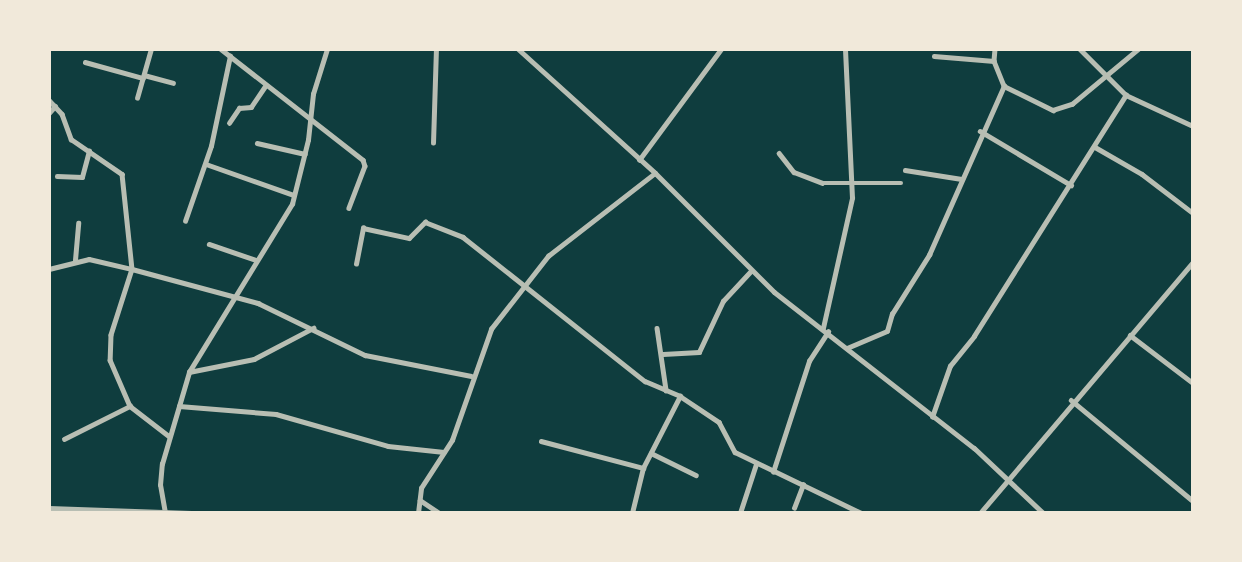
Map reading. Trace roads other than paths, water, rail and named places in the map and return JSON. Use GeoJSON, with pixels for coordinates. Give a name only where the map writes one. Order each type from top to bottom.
{"type":"FeatureCollection","features":[{"type":"Feature","properties":{"kind":"street"},"geometry":{"type":"LineString","coordinates":[[137,99],[152,49]]}},
{"type":"Feature","properties":{"kind":"street"},"geometry":{"type":"LineString","coordinates":[[164,512],[160,485],[169,436],[189,372],[232,297],[282,224],[294,195],[305,154],[310,115],[327,49]]}},
{"type":"Feature","properties":{"kind":"street"},"geometry":{"type":"LineString","coordinates":[[433,143],[436,49]]}},
{"type":"Feature","properties":{"kind":"street"},"geometry":{"type":"LineString","coordinates":[[518,49],[655,173],[751,271],[1007,476],[1043,513]]}},
{"type":"Feature","properties":{"kind":"street"},"geometry":{"type":"LineString","coordinates":[[639,160],[721,49]]}},
{"type":"Feature","properties":{"kind":"street"},"geometry":{"type":"LineString","coordinates":[[773,472],[809,361],[825,330],[828,291],[848,227],[853,186],[845,49]]}},
{"type":"Feature","properties":{"kind":"street"},"geometry":{"type":"LineString","coordinates":[[995,49],[994,61],[1004,86],[1037,105],[1060,110],[1106,78],[1138,49]]}},
{"type":"Feature","properties":{"kind":"street"},"geometry":{"type":"LineString","coordinates":[[1080,49],[1106,78],[1126,95],[1193,126]]}},
{"type":"Feature","properties":{"kind":"street"},"geometry":{"type":"LineString","coordinates":[[226,51],[265,86],[310,115],[365,163],[349,208]]}},
{"type":"Feature","properties":{"kind":"street"},"geometry":{"type":"LineString","coordinates":[[185,221],[206,164],[226,51]]}},
{"type":"Feature","properties":{"kind":"street"},"geometry":{"type":"LineString","coordinates":[[934,56],[994,61]]}},
{"type":"Feature","properties":{"kind":"street"},"geometry":{"type":"LineString","coordinates":[[85,62],[173,83]]}},
{"type":"Feature","properties":{"kind":"street"},"geometry":{"type":"LineString","coordinates":[[229,124],[239,108],[251,107],[265,86]]}},
{"type":"Feature","properties":{"kind":"street"},"geometry":{"type":"LineString","coordinates":[[847,348],[887,331],[892,314],[929,255],[980,131],[1004,86]]}},
{"type":"Feature","properties":{"kind":"street"},"geometry":{"type":"LineString","coordinates":[[932,417],[950,366],[1071,185],[1126,95]]}},
{"type":"Feature","properties":{"kind":"street"},"geometry":{"type":"LineString","coordinates":[[49,100],[55,106],[71,139],[121,174],[132,269],[108,351],[130,406],[169,436]]}},
{"type":"Feature","properties":{"kind":"street"},"geometry":{"type":"LineString","coordinates":[[49,113],[55,106]]}},
{"type":"Feature","properties":{"kind":"street"},"geometry":{"type":"LineString","coordinates":[[980,131],[1071,185]]}},
{"type":"Feature","properties":{"kind":"street"},"geometry":{"type":"LineString","coordinates":[[257,143],[305,154]]}},
{"type":"Feature","properties":{"kind":"street"},"geometry":{"type":"LineString","coordinates":[[1095,147],[1142,174],[1193,213]]}},
{"type":"Feature","properties":{"kind":"street"},"geometry":{"type":"LineString","coordinates":[[57,176],[82,177],[89,151]]}},
{"type":"Feature","properties":{"kind":"street"},"geometry":{"type":"LineString","coordinates":[[779,153],[794,172],[810,180],[853,186],[901,183]]}},
{"type":"Feature","properties":{"kind":"street"},"geometry":{"type":"LineString","coordinates":[[206,164],[294,195]]}},
{"type":"Feature","properties":{"kind":"street"},"geometry":{"type":"LineString","coordinates":[[905,170],[961,179]]}},
{"type":"Feature","properties":{"kind":"street"},"geometry":{"type":"LineString","coordinates":[[418,513],[419,499],[444,452],[491,329],[555,250],[655,173]]}},
{"type":"Feature","properties":{"kind":"street"},"geometry":{"type":"LineString","coordinates":[[356,264],[361,229],[409,238],[425,222],[463,237],[645,381],[680,396],[719,422],[735,452],[861,513]]}},
{"type":"Feature","properties":{"kind":"street"},"geometry":{"type":"LineString","coordinates":[[75,260],[78,223]]}},
{"type":"Feature","properties":{"kind":"street"},"geometry":{"type":"LineString","coordinates":[[209,244],[256,260]]}},
{"type":"Feature","properties":{"kind":"street"},"geometry":{"type":"LineString","coordinates":[[49,269],[75,260],[132,269],[268,306],[365,355],[471,376]]}},
{"type":"Feature","properties":{"kind":"street"},"geometry":{"type":"LineString","coordinates":[[980,513],[1007,476],[1071,400],[1193,262]]}},
{"type":"Feature","properties":{"kind":"street"},"geometry":{"type":"LineString","coordinates":[[663,354],[699,352],[723,300],[751,271]]}},
{"type":"Feature","properties":{"kind":"street"},"geometry":{"type":"LineString","coordinates":[[189,372],[254,359],[313,327]]}},
{"type":"Feature","properties":{"kind":"street"},"geometry":{"type":"LineString","coordinates":[[657,328],[663,354],[666,390]]}},
{"type":"Feature","properties":{"kind":"street"},"geometry":{"type":"LineString","coordinates":[[1129,335],[1193,383]]}},
{"type":"Feature","properties":{"kind":"street"},"geometry":{"type":"LineString","coordinates":[[632,513],[643,468],[680,396]]}},
{"type":"Feature","properties":{"kind":"street"},"geometry":{"type":"LineString","coordinates":[[1071,400],[1193,501]]}},
{"type":"Feature","properties":{"kind":"street"},"geometry":{"type":"LineString","coordinates":[[64,439],[130,406]]}},
{"type":"Feature","properties":{"kind":"street"},"geometry":{"type":"LineString","coordinates":[[178,406],[276,414],[388,446],[444,452]]}},
{"type":"Feature","properties":{"kind":"street"},"geometry":{"type":"LineString","coordinates":[[541,441],[643,468]]}},
{"type":"Feature","properties":{"kind":"street"},"geometry":{"type":"LineString","coordinates":[[650,453],[696,475]]}},
{"type":"Feature","properties":{"kind":"street"},"geometry":{"type":"LineString","coordinates":[[740,513],[757,464]]}},
{"type":"Feature","properties":{"kind":"street"},"geometry":{"type":"LineString","coordinates":[[794,508],[803,485]]}},
{"type":"Feature","properties":{"kind":"street"},"geometry":{"type":"LineString","coordinates":[[419,499],[439,513]]}},
{"type":"Feature","properties":{"kind":"street"},"geometry":{"type":"LineString","coordinates":[[49,508],[191,513]]}}]}
